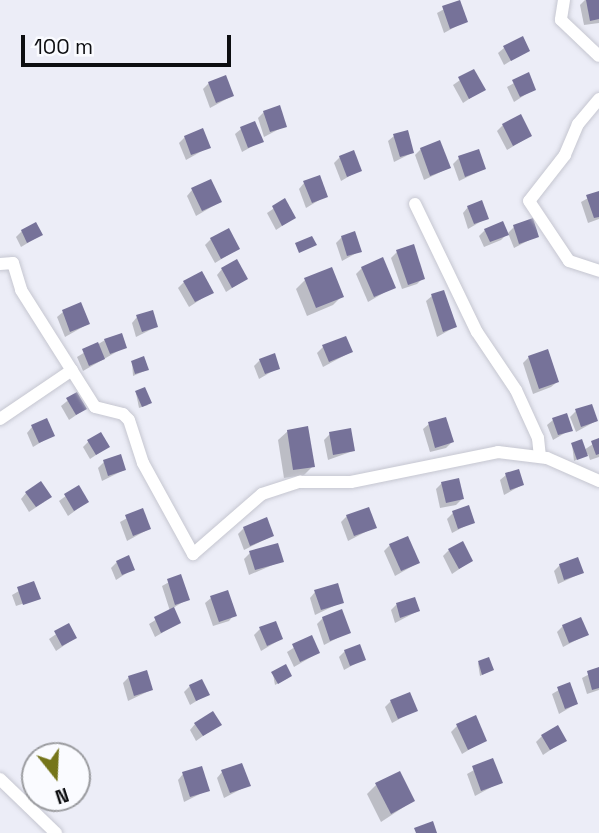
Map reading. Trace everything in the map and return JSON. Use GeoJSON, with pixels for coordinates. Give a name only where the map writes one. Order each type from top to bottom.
{"type":"FeatureCollection","features":[{"type":"Feature","properties":{"kind":"street"},"geometry":{"type":"LineString","coordinates":[[564,0],[561,20],[599,56]]}},
{"type":"Feature","properties":{"kind":"street"},"geometry":{"type":"LineString","coordinates":[[599,99],[578,124],[565,155],[529,201],[569,261],[599,271]]}},
{"type":"Feature","properties":{"kind":"street"},"geometry":{"type":"LineString","coordinates":[[415,204],[477,332],[516,390],[538,438],[540,457]]}},
{"type":"Feature","properties":{"kind":"street"},"geometry":{"type":"LineString","coordinates":[[0,264],[13,263],[21,290],[95,407],[123,414],[129,420],[143,463],[194,554],[262,494],[285,486],[351,482],[498,452],[540,457],[599,481]]}},
{"type":"Feature","properties":{"kind":"street"},"geometry":{"type":"LineString","coordinates":[[0,419],[72,370]]}},
{"type":"Feature","properties":{"kind":"street"},"geometry":{"type":"LineString","coordinates":[[0,779],[55,833]]}},
{"type":"Feature","properties":{"kind":"building"},"geometry":{"type":"Polygon","coordinates":[[[460,0],[468,22],[450,29],[442,6],[460,0]]]}},
{"type":"Feature","properties":{"kind":"building"},"geometry":{"type":"Polygon","coordinates":[[[586,0],[599,0],[599,19],[590,21],[586,0]]]}},
{"type":"Feature","properties":{"kind":"building"},"geometry":{"type":"Polygon","coordinates":[[[523,36],[530,51],[511,61],[503,46],[523,36]]]}},
{"type":"Feature","properties":{"kind":"building"},"geometry":{"type":"Polygon","coordinates":[[[474,69],[486,90],[469,99],[458,77],[474,69]]]}},
{"type":"Feature","properties":{"kind":"building"},"geometry":{"type":"Polygon","coordinates":[[[529,72],[536,90],[520,97],[512,80],[529,72]]]}},
{"type":"Feature","properties":{"kind":"building"},"geometry":{"type":"Polygon","coordinates":[[[226,75],[234,96],[216,103],[208,82],[226,75]]]}},
{"type":"Feature","properties":{"kind":"building"},"geometry":{"type":"Polygon","coordinates":[[[280,105],[287,127],[270,132],[263,111],[280,105]]]}},
{"type":"Feature","properties":{"kind":"building"},"geometry":{"type":"Polygon","coordinates":[[[521,114],[532,136],[513,146],[502,124],[521,114]]]}},
{"type":"Feature","properties":{"kind":"building"},"geometry":{"type":"Polygon","coordinates":[[[255,121],[264,142],[248,148],[240,127],[255,121]]]}},
{"type":"Feature","properties":{"kind":"building"},"geometry":{"type":"Polygon","coordinates":[[[203,128],[211,148],[191,155],[184,136],[203,128]]]}},
{"type":"Feature","properties":{"kind":"building"},"geometry":{"type":"Polygon","coordinates":[[[408,130],[414,153],[400,157],[393,134],[408,130]]]}},
{"type":"Feature","properties":{"kind":"building"},"geometry":{"type":"Polygon","coordinates":[[[440,140],[451,168],[430,176],[420,148],[440,140]]]}},
{"type":"Feature","properties":{"kind":"building"},"geometry":{"type":"Polygon","coordinates":[[[479,149],[486,169],[465,177],[458,156],[479,149]]]}},
{"type":"Feature","properties":{"kind":"building"},"geometry":{"type":"Polygon","coordinates":[[[354,150],[362,171],[347,177],[339,156],[354,150]]]}},
{"type":"Feature","properties":{"kind":"building"},"geometry":{"type":"Polygon","coordinates":[[[320,175],[328,197],[312,203],[303,181],[320,175]]]}},
{"type":"Feature","properties":{"kind":"building"},"geometry":{"type":"Polygon","coordinates":[[[211,179],[222,202],[202,211],[191,188],[211,179]]]}},
{"type":"Feature","properties":{"kind":"building"},"geometry":{"type":"Polygon","coordinates":[[[599,191],[599,217],[594,218],[586,195],[599,191]]]}},
{"type":"Feature","properties":{"kind":"building"},"geometry":{"type":"Polygon","coordinates":[[[285,198],[296,218],[282,226],[272,206],[285,198]]]}},
{"type":"Feature","properties":{"kind":"building"},"geometry":{"type":"Polygon","coordinates":[[[482,200],[489,219],[474,224],[467,206],[482,200]]]}},
{"type":"Feature","properties":{"kind":"building"},"geometry":{"type":"Polygon","coordinates":[[[533,218],[539,237],[519,244],[513,225],[533,218]]]}},
{"type":"Feature","properties":{"kind":"building"},"geometry":{"type":"Polygon","coordinates":[[[503,221],[509,235],[490,242],[484,229],[503,221]]]}},
{"type":"Feature","properties":{"kind":"building"},"geometry":{"type":"Polygon","coordinates":[[[36,222],[43,235],[27,243],[21,230],[36,222]]]}},
{"type":"Feature","properties":{"kind":"building"},"geometry":{"type":"Polygon","coordinates":[[[229,228],[240,249],[221,259],[210,238],[229,228]]]}},
{"type":"Feature","properties":{"kind":"building"},"geometry":{"type":"Polygon","coordinates":[[[355,231],[362,252],[347,256],[341,236],[355,231]]]}},
{"type":"Feature","properties":{"kind":"building"},"geometry":{"type":"Polygon","coordinates":[[[312,236],[317,245],[299,253],[295,243],[312,236]]]}},
{"type":"Feature","properties":{"kind":"building"},"geometry":{"type":"Polygon","coordinates":[[[414,244],[425,279],[408,285],[396,250],[414,244]]]}},
{"type":"Feature","properties":{"kind":"building"},"geometry":{"type":"Polygon","coordinates":[[[383,257],[396,288],[374,297],[361,267],[383,257]]]}},
{"type":"Feature","properties":{"kind":"building"},"geometry":{"type":"Polygon","coordinates":[[[237,259],[248,279],[232,288],[221,268],[237,259]]]}},
{"type":"Feature","properties":{"kind":"building"},"geometry":{"type":"Polygon","coordinates":[[[332,267],[344,297],[316,308],[304,278],[332,267]]]}},
{"type":"Feature","properties":{"kind":"building"},"geometry":{"type":"Polygon","coordinates":[[[202,271],[214,293],[195,302],[183,281],[202,271]]]}},
{"type":"Feature","properties":{"kind":"building"},"geometry":{"type":"Polygon","coordinates":[[[444,290],[457,327],[443,332],[431,294],[444,290]]]}},
{"type":"Feature","properties":{"kind":"building"},"geometry":{"type":"Polygon","coordinates":[[[81,302],[90,324],[70,332],[62,310],[81,302]]]}},
{"type":"Feature","properties":{"kind":"building"},"geometry":{"type":"Polygon","coordinates":[[[153,310],[158,327],[142,332],[136,315],[153,310]]]}},
{"type":"Feature","properties":{"kind":"building"},"geometry":{"type":"Polygon","coordinates":[[[122,333],[127,348],[110,354],[104,339],[122,333]]]}},
{"type":"Feature","properties":{"kind":"building"},"geometry":{"type":"Polygon","coordinates":[[[346,336],[353,352],[329,362],[322,345],[346,336]]]}},
{"type":"Feature","properties":{"kind":"building"},"geometry":{"type":"Polygon","coordinates":[[[98,342],[105,359],[89,366],[82,349],[98,342]]]}},
{"type":"Feature","properties":{"kind":"building"},"geometry":{"type":"Polygon","coordinates":[[[548,349],[559,382],[539,389],[528,356],[548,349]]]}},
{"type":"Feature","properties":{"kind":"building"},"geometry":{"type":"Polygon","coordinates":[[[275,353],[280,369],[265,374],[259,359],[275,353]]]}},
{"type":"Feature","properties":{"kind":"building"},"geometry":{"type":"Polygon","coordinates":[[[144,356],[149,370],[135,374],[131,361],[144,356]]]}},
{"type":"Feature","properties":{"kind":"building"},"geometry":{"type":"Polygon","coordinates":[[[145,387],[152,403],[142,407],[135,391],[145,387]]]}},
{"type":"Feature","properties":{"kind":"building"},"geometry":{"type":"Polygon","coordinates":[[[77,392],[87,409],[76,415],[66,398],[77,392]]]}},
{"type":"Feature","properties":{"kind":"building"},"geometry":{"type":"Polygon","coordinates":[[[592,404],[598,421],[581,427],[575,409],[592,404]]]}},
{"type":"Feature","properties":{"kind":"building"},"geometry":{"type":"Polygon","coordinates":[[[567,413],[573,431],[558,435],[552,418],[567,413]]]}},
{"type":"Feature","properties":{"kind":"building"},"geometry":{"type":"Polygon","coordinates":[[[446,417],[454,442],[435,448],[428,422],[446,417]]]}},
{"type":"Feature","properties":{"kind":"building"},"geometry":{"type":"Polygon","coordinates":[[[47,418],[55,436],[39,443],[31,425],[47,418]]]}},
{"type":"Feature","properties":{"kind":"building"},"geometry":{"type":"Polygon","coordinates":[[[308,426],[315,467],[293,470],[287,430],[308,426]]]}},
{"type":"Feature","properties":{"kind":"building"},"geometry":{"type":"Polygon","coordinates":[[[351,428],[355,451],[333,455],[329,432],[351,428]]]}},
{"type":"Feature","properties":{"kind":"building"},"geometry":{"type":"Polygon","coordinates":[[[101,432],[110,447],[96,455],[87,440],[101,432]]]}},
{"type":"Feature","properties":{"kind":"building"},"geometry":{"type":"Polygon","coordinates":[[[599,438],[599,454],[596,455],[591,441],[599,438]]]}},
{"type":"Feature","properties":{"kind":"building"},"geometry":{"type":"Polygon","coordinates":[[[582,439],[588,456],[577,460],[571,443],[582,439]]]}},
{"type":"Feature","properties":{"kind":"building"},"geometry":{"type":"Polygon","coordinates":[[[121,454],[126,470],[108,476],[103,460],[121,454]]]}},
{"type":"Feature","properties":{"kind":"building"},"geometry":{"type":"Polygon","coordinates":[[[519,469],[524,485],[510,490],[505,473],[519,469]]]}},
{"type":"Feature","properties":{"kind":"building"},"geometry":{"type":"Polygon","coordinates":[[[459,478],[464,499],[446,503],[441,482],[459,478]]]}},
{"type":"Feature","properties":{"kind":"building"},"geometry":{"type":"Polygon","coordinates":[[[41,481],[52,497],[36,507],[25,492],[41,481]]]}},
{"type":"Feature","properties":{"kind":"building"},"geometry":{"type":"Polygon","coordinates":[[[79,485],[89,502],[74,511],[64,494],[79,485]]]}},
{"type":"Feature","properties":{"kind":"building"},"geometry":{"type":"Polygon","coordinates":[[[469,505],[475,523],[458,529],[452,511],[469,505]]]}},
{"type":"Feature","properties":{"kind":"building"},"geometry":{"type":"Polygon","coordinates":[[[369,507],[377,528],[354,536],[346,515],[369,507]]]}},
{"type":"Feature","properties":{"kind":"building"},"geometry":{"type":"Polygon","coordinates":[[[143,508],[151,529],[133,536],[125,515],[143,508]]]}},
{"type":"Feature","properties":{"kind":"building"},"geometry":{"type":"Polygon","coordinates":[[[267,517],[274,536],[250,546],[243,527],[267,517]]]}},
{"type":"Feature","properties":{"kind":"building"},"geometry":{"type":"Polygon","coordinates":[[[408,536],[420,563],[401,571],[389,544],[408,536]]]}},
{"type":"Feature","properties":{"kind":"building"},"geometry":{"type":"Polygon","coordinates":[[[463,541],[473,561],[459,569],[448,549],[463,541]]]}},
{"type":"Feature","properties":{"kind":"building"},"geometry":{"type":"Polygon","coordinates":[[[278,543],[284,562],[255,570],[249,551],[278,543]]]}},
{"type":"Feature","properties":{"kind":"building"},"geometry":{"type":"Polygon","coordinates":[[[129,555],[135,570],[122,575],[116,561],[129,555]]]}},
{"type":"Feature","properties":{"kind":"building"},"geometry":{"type":"Polygon","coordinates":[[[578,557],[584,573],[564,580],[559,564],[578,557]]]}},
{"type":"Feature","properties":{"kind":"building"},"geometry":{"type":"Polygon","coordinates":[[[181,574],[190,600],[175,605],[167,579],[181,574]]]}},
{"type":"Feature","properties":{"kind":"building"},"geometry":{"type":"Polygon","coordinates":[[[34,581],[41,599],[23,605],[17,587],[34,581]]]}},
{"type":"Feature","properties":{"kind":"building"},"geometry":{"type":"Polygon","coordinates":[[[338,583],[344,603],[321,610],[314,590],[338,583]]]}},
{"type":"Feature","properties":{"kind":"building"},"geometry":{"type":"Polygon","coordinates":[[[228,590],[237,616],[219,622],[210,596],[228,590]]]}},
{"type":"Feature","properties":{"kind":"building"},"geometry":{"type":"Polygon","coordinates":[[[415,597],[420,611],[400,618],[396,603],[415,597]]]}},
{"type":"Feature","properties":{"kind":"building"},"geometry":{"type":"Polygon","coordinates":[[[174,607],[181,623],[161,633],[154,617],[174,607]]]}},
{"type":"Feature","properties":{"kind":"building"},"geometry":{"type":"Polygon","coordinates":[[[342,609],[351,633],[330,641],[322,617],[342,609]]]}},
{"type":"Feature","properties":{"kind":"building"},"geometry":{"type":"Polygon","coordinates":[[[581,617],[589,635],[569,643],[562,625],[581,617]]]}},
{"type":"Feature","properties":{"kind":"building"},"geometry":{"type":"Polygon","coordinates":[[[276,621],[283,639],[267,646],[259,627],[276,621]]]}},
{"type":"Feature","properties":{"kind":"building"},"geometry":{"type":"Polygon","coordinates":[[[69,623],[77,638],[62,646],[54,631],[69,623]]]}},
{"type":"Feature","properties":{"kind":"building"},"geometry":{"type":"Polygon","coordinates":[[[312,635],[320,653],[300,662],[292,644],[312,635]]]}},
{"type":"Feature","properties":{"kind":"building"},"geometry":{"type":"Polygon","coordinates":[[[360,644],[366,660],[350,666],[344,650],[360,644]]]}},
{"type":"Feature","properties":{"kind":"building"},"geometry":{"type":"Polygon","coordinates":[[[489,657],[494,670],[482,675],[478,661],[489,657]]]}},
{"type":"Feature","properties":{"kind":"building"},"geometry":{"type":"Polygon","coordinates":[[[286,664],[292,676],[278,684],[271,672],[286,664]]]}},
{"type":"Feature","properties":{"kind":"building"},"geometry":{"type":"Polygon","coordinates":[[[599,667],[599,688],[592,690],[587,671],[599,667]]]}},
{"type":"Feature","properties":{"kind":"building"},"geometry":{"type":"Polygon","coordinates":[[[147,670],[153,690],[134,696],[128,676],[147,670]]]}},
{"type":"Feature","properties":{"kind":"building"},"geometry":{"type":"Polygon","coordinates":[[[202,679],[210,695],[196,701],[189,685],[202,679]]]}},
{"type":"Feature","properties":{"kind":"building"},"geometry":{"type":"Polygon","coordinates":[[[570,682],[578,704],[565,709],[557,687],[570,682]]]}},
{"type":"Feature","properties":{"kind":"building"},"geometry":{"type":"Polygon","coordinates":[[[410,692],[418,711],[398,719],[390,700],[410,692]]]}},
{"type":"Feature","properties":{"kind":"building"},"geometry":{"type":"Polygon","coordinates":[[[213,711],[222,725],[203,736],[194,723],[213,711]]]}},
{"type":"Feature","properties":{"kind":"building"},"geometry":{"type":"Polygon","coordinates":[[[476,715],[487,741],[468,750],[456,724],[476,715]]]}},
{"type":"Feature","properties":{"kind":"building"},"geometry":{"type":"Polygon","coordinates":[[[558,725],[567,741],[550,750],[541,735],[558,725]]]}},
{"type":"Feature","properties":{"kind":"building"},"geometry":{"type":"Polygon","coordinates":[[[493,758],[503,783],[481,791],[472,766],[493,758]]]}},
{"type":"Feature","properties":{"kind":"building"},"geometry":{"type":"Polygon","coordinates":[[[242,763],[251,786],[230,793],[221,770],[242,763]]]}},
{"type":"Feature","properties":{"kind":"building"},"geometry":{"type":"Polygon","coordinates":[[[202,766],[210,791],[190,797],[182,772],[202,766]]]}},
{"type":"Feature","properties":{"kind":"building"},"geometry":{"type":"Polygon","coordinates":[[[400,771],[415,801],[391,814],[375,783],[400,771]]]}},
{"type":"Feature","properties":{"kind":"building"},"geometry":{"type":"Polygon","coordinates":[[[433,821],[437,833],[416,833],[414,828],[433,821]]]}}]}
